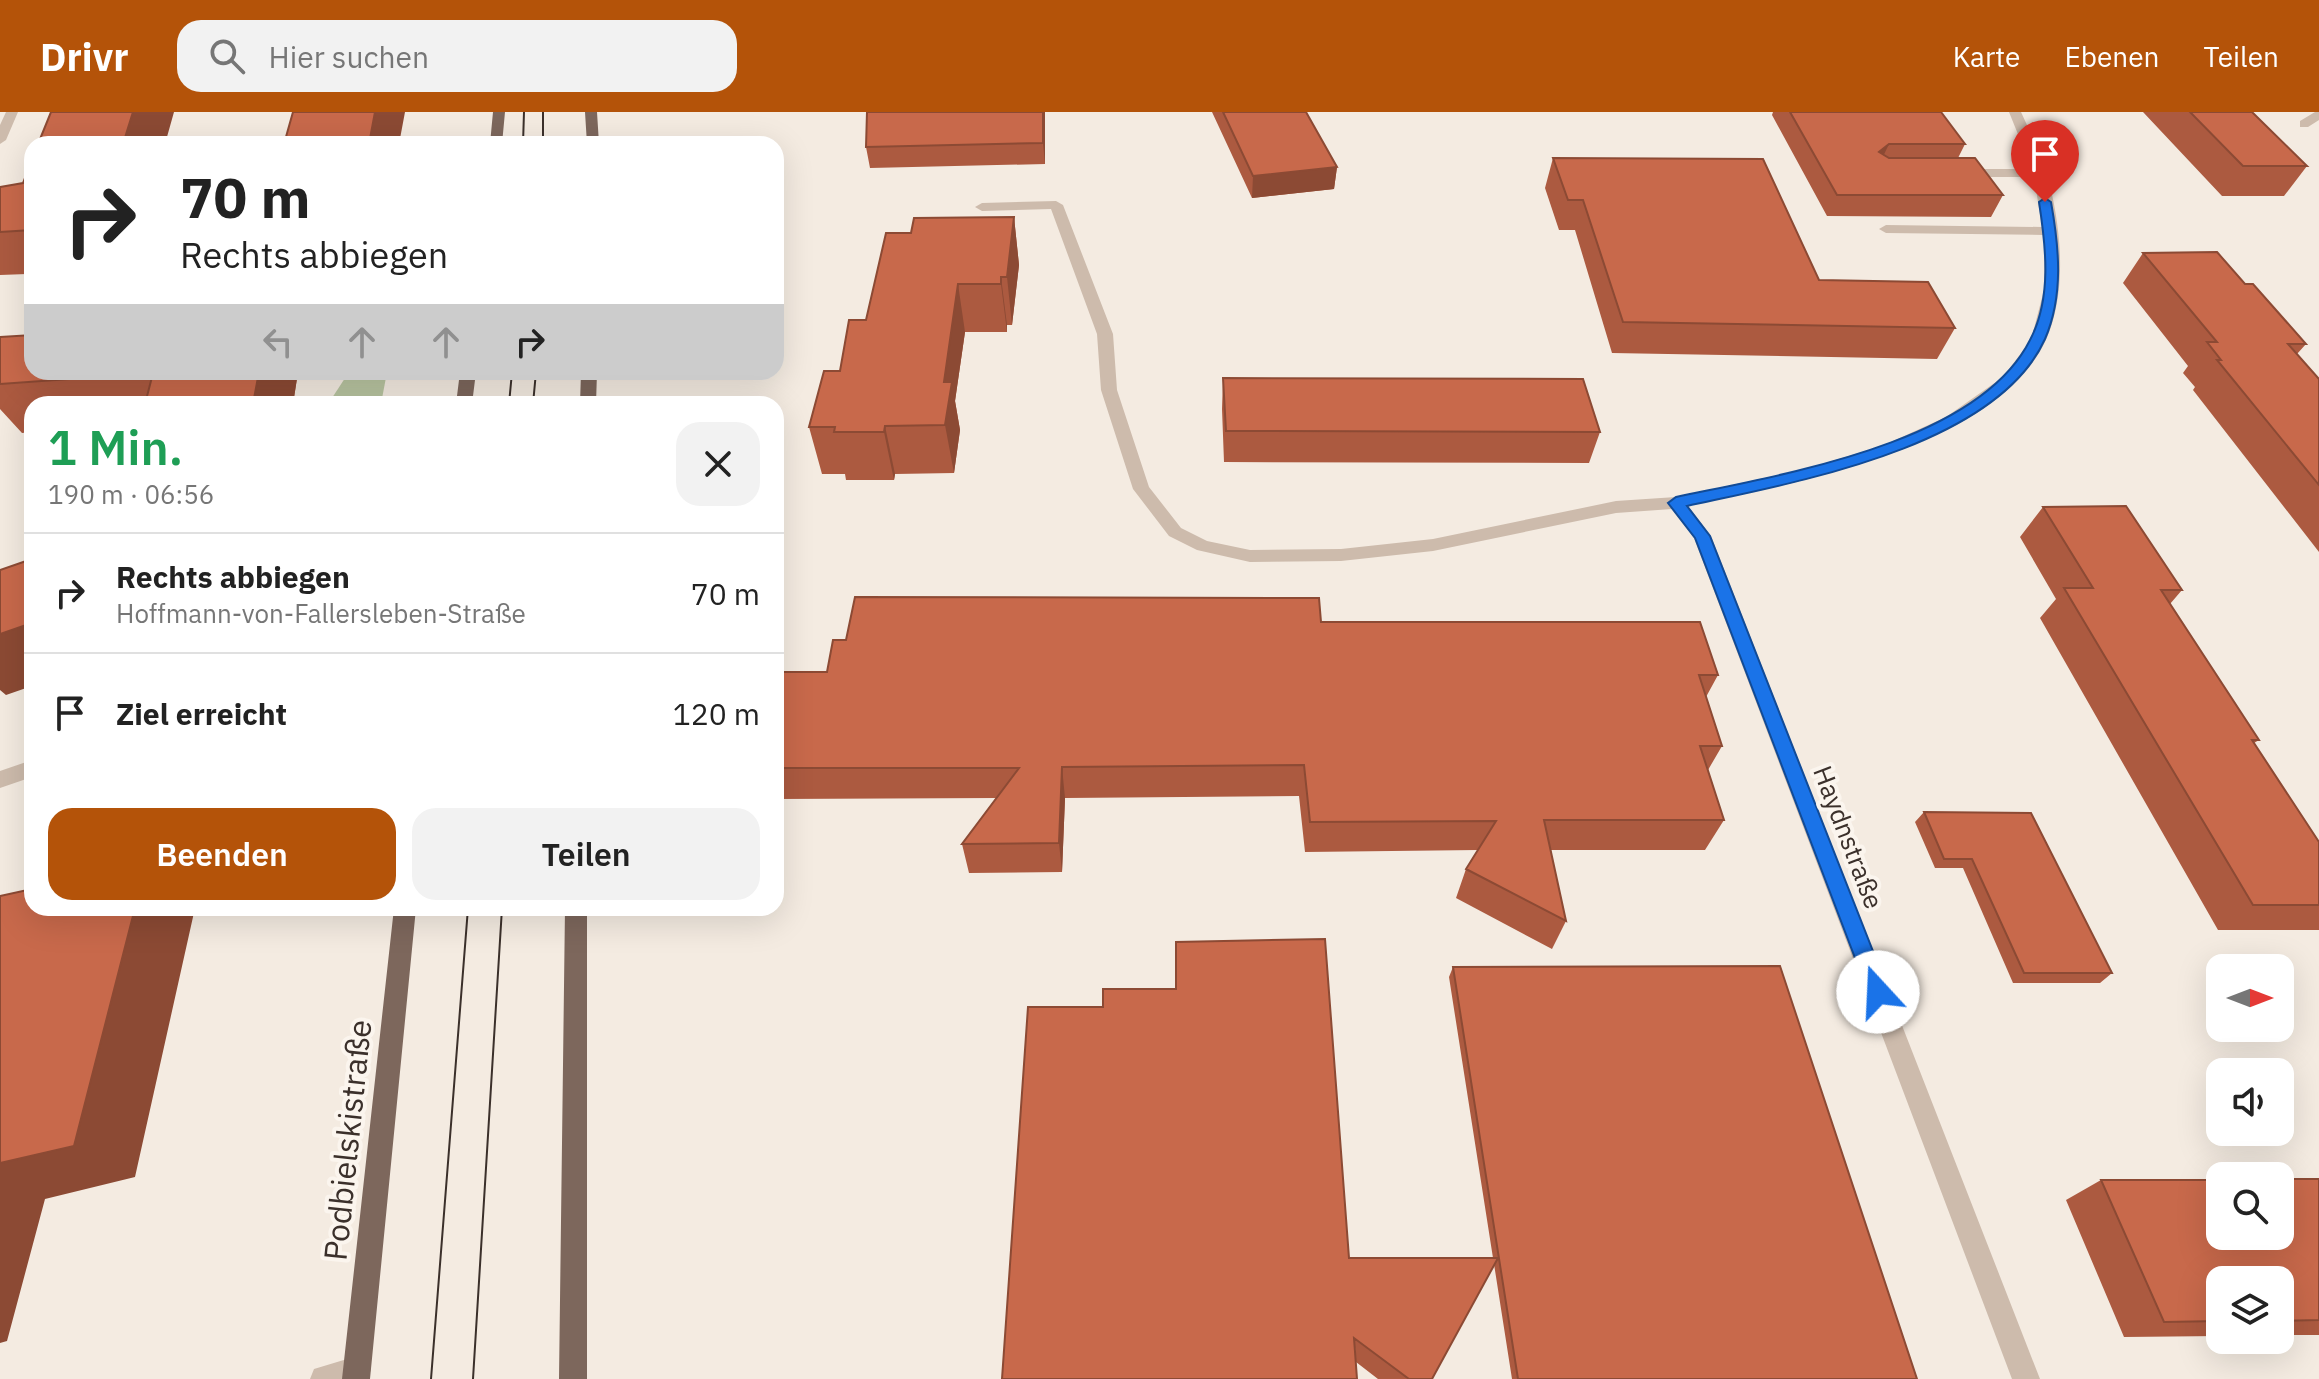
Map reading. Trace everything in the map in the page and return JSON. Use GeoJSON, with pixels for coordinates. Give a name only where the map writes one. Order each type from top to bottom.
{"type":"FeatureCollection","features":[{"type":"Feature","properties":{"kind":"main road"},"geometry":{"type":"LineString","coordinates":[[497,136],[499,112]]}},
{"type":"Feature","properties":{"kind":"main road"},"geometry":{"type":"LineString","coordinates":[[591,112],[592,136]]}},
{"type":"Feature","properties":{"kind":"main road","name":"Podbielskistraße"},"geometry":{"type":"LineString","coordinates":[[356,1374],[404,916]]}},
{"type":"Feature","properties":{"kind":"main road"},"geometry":{"type":"LineString","coordinates":[[573,1379],[576,916]]}},
{"type":"Feature","properties":{"kind":"street"},"geometry":{"type":"LineString","coordinates":[[0,140],[12,112]]}},
{"type":"Feature","properties":{"kind":"street"},"geometry":{"type":"LineString","coordinates":[[982,207],[1056,205],[1105,334],[1109,390],[1141,489],[1175,532],[1203,546],[1250,556],[1341,555],[1433,545],[1616,507],[1676,503],[1803,475],[1888,450],[1952,421],[2009,380],[2038,340],[2051,290],[2051,231],[2040,173],[2015,112]]}},
{"type":"Feature","properties":{"kind":"street"},"geometry":{"type":"LineString","coordinates":[[2304,124],[2319,115]]}},
{"type":"Feature","properties":{"kind":"street"},"geometry":{"type":"LineString","coordinates":[[1938,172],[2040,173]]}},
{"type":"Feature","properties":{"kind":"street"},"geometry":{"type":"LineString","coordinates":[[1886,229],[2051,231]]}},
{"type":"Feature","properties":{"kind":"street","name":"Haydnstraße"},"geometry":{"type":"LineString","coordinates":[[1676,503],[1702,536],[2026,1379]]}},
{"type":"Feature","properties":{"kind":"street"},"geometry":{"type":"LineString","coordinates":[[0,780],[24,771]]}},
{"type":"Feature","properties":{"kind":"street"},"geometry":{"type":"LineString","coordinates":[[324,1379],[356,1374]]}},
{"type":"Feature","properties":{"kind":"green space"},"geometry":{"type":"Polygon","coordinates":[[[344,380],[386,380],[382,396],[333,396],[344,380]]]}},
{"type":"Feature","properties":{"kind":"building"},"geometry":{"type":"Polygon","coordinates":[[[51,112],[133,112],[126,136],[41,136],[51,112]]]}},
{"type":"Feature","properties":{"kind":"building"},"geometry":{"type":"Polygon","coordinates":[[[293,112],[375,112],[370,136],[286,136],[293,112]]]}},
{"type":"Feature","properties":{"kind":"building"},"geometry":{"type":"Polygon","coordinates":[[[867,112],[1043,112],[1043,143],[866,147],[867,112]]]}},
{"type":"Feature","properties":{"kind":"building"},"geometry":{"type":"Polygon","coordinates":[[[1223,112],[1306,112],[1337,167],[1253,176],[1223,112]]]}},
{"type":"Feature","properties":{"kind":"building"},"geometry":{"type":"Polygon","coordinates":[[[1790,112],[1941,112],[1965,144],[1889,144],[1879,152],[1889,158],[1975,158],[2003,195],[1837,195],[1790,112]]]}},
{"type":"Feature","properties":{"kind":"building"},"geometry":{"type":"Polygon","coordinates":[[[2190,112],[2252,112],[2307,166],[2243,166],[2190,112]]]}},
{"type":"Feature","properties":{"kind":"building"},"geometry":{"type":"Polygon","coordinates":[[[1553,158],[1763,159],[1819,280],[1928,282],[1955,328],[1623,322],[1583,200],[1568,200],[1553,158]]]}},
{"type":"Feature","properties":{"kind":"building"},"geometry":{"type":"Polygon","coordinates":[[[24,180],[24,230],[0,232],[0,187],[24,180]]]}},
{"type":"Feature","properties":{"kind":"building"},"geometry":{"type":"Polygon","coordinates":[[[1014,217],[1007,277],[1001,277],[1001,284],[958,284],[944,382],[952,382],[945,425],[885,426],[884,432],[834,432],[835,427],[809,427],[824,371],[840,371],[849,320],[866,320],[886,233],[911,233],[914,218],[1014,217]]]}},
{"type":"Feature","properties":{"kind":"building"},"geometry":{"type":"Polygon","coordinates":[[[2217,252],[2245,284],[2253,284],[2306,344],[2288,344],[2319,379],[2319,485],[2217,360],[2221,360],[2207,342],[2217,342],[2143,253],[2217,252]]]}},
{"type":"Feature","properties":{"kind":"building"},"geometry":{"type":"Polygon","coordinates":[[[24,336],[24,380],[56,380],[0,384],[0,337],[24,336]]]}},
{"type":"Feature","properties":{"kind":"building"},"geometry":{"type":"Polygon","coordinates":[[[1223,378],[1583,379],[1600,432],[1226,431],[1223,378]]]}},
{"type":"Feature","properties":{"kind":"building"},"geometry":{"type":"Polygon","coordinates":[[[151,380],[258,380],[254,396],[147,396],[151,380]]]}},
{"type":"Feature","properties":{"kind":"building"},"geometry":{"type":"Polygon","coordinates":[[[2126,506],[2182,590],[2161,590],[2259,740],[2252,740],[2319,842],[2319,905],[2253,905],[2064,588],[2093,588],[2043,507],[2126,506]]]}},
{"type":"Feature","properties":{"kind":"building"},"geometry":{"type":"Polygon","coordinates":[[[24,562],[24,626],[0,634],[0,570],[24,562]]]}},
{"type":"Feature","properties":{"kind":"building"},"geometry":{"type":"Polygon","coordinates":[[[855,597],[1319,598],[1321,622],[1700,622],[1718,675],[1699,675],[1722,746],[1700,746],[1724,820],[1544,820],[1566,921],[1466,869],[1496,821],[1310,822],[1304,765],[1062,767],[1059,843],[962,844],[1019,768],[784,768],[784,672],[827,672],[833,640],[846,640],[855,597]]]}},
{"type":"Feature","properties":{"kind":"building"},"geometry":{"type":"Polygon","coordinates":[[[1924,812],[2031,813],[2112,973],[2024,973],[1972,859],[1944,859],[1924,812]]]}},
{"type":"Feature","properties":{"kind":"building"},"geometry":{"type":"Polygon","coordinates":[[[24,891],[24,916],[133,916],[74,1146],[0,1163],[0,896],[24,891]]]}},
{"type":"Feature","properties":{"kind":"building"},"geometry":{"type":"Polygon","coordinates":[[[1325,939],[1349,1258],[1498,1258],[1432,1379],[1409,1379],[1354,1338],[1357,1379],[1002,1379],[1028,1007],[1103,1007],[1103,989],[1176,989],[1176,942],[1325,939]]]}},
{"type":"Feature","properties":{"kind":"building"},"geometry":{"type":"Polygon","coordinates":[[[1780,966],[1917,1379],[1518,1379],[1453,967],[1780,966]]]}},
{"type":"Feature","properties":{"kind":"building"},"geometry":{"type":"Polygon","coordinates":[[[2294,1179],[2319,1179],[2319,1320],[2294,1321],[2294,1266],[2206,1266],[2206,1321],[2164,1322],[2101,1180],[2206,1180],[2206,1250],[2294,1250],[2294,1179]]]}},
{"type":"Feature","properties":{"kind":"tram line"},"geometry":{"type":"LineString","coordinates":[[523,136],[524,112]]}},
{"type":"Feature","properties":{"kind":"tram line"},"geometry":{"type":"LineString","coordinates":[[543,112],[543,136]]}},
{"type":"Feature","properties":{"kind":"tram line"},"geometry":{"type":"LineString","coordinates":[[510,396],[511,380]]}},
{"type":"Feature","properties":{"kind":"tram line"},"geometry":{"type":"LineString","coordinates":[[534,396],[535,380]]}},
{"type":"Feature","properties":{"kind":"tram line"},"geometry":{"type":"LineString","coordinates":[[431,1379],[467,916]]}},
{"type":"Feature","properties":{"kind":"tram line"},"geometry":{"type":"LineString","coordinates":[[473,1379],[502,916]]}},
{"type":"Feature","properties":{"kind":"route"},"geometry":{"type":"LineString","coordinates":[[1878,992],[1702,536],[1676,503],[1803,475],[1888,450],[1952,421],[2009,380],[2038,340],[2051,290],[2053,250],[2045,202]]}}]}
